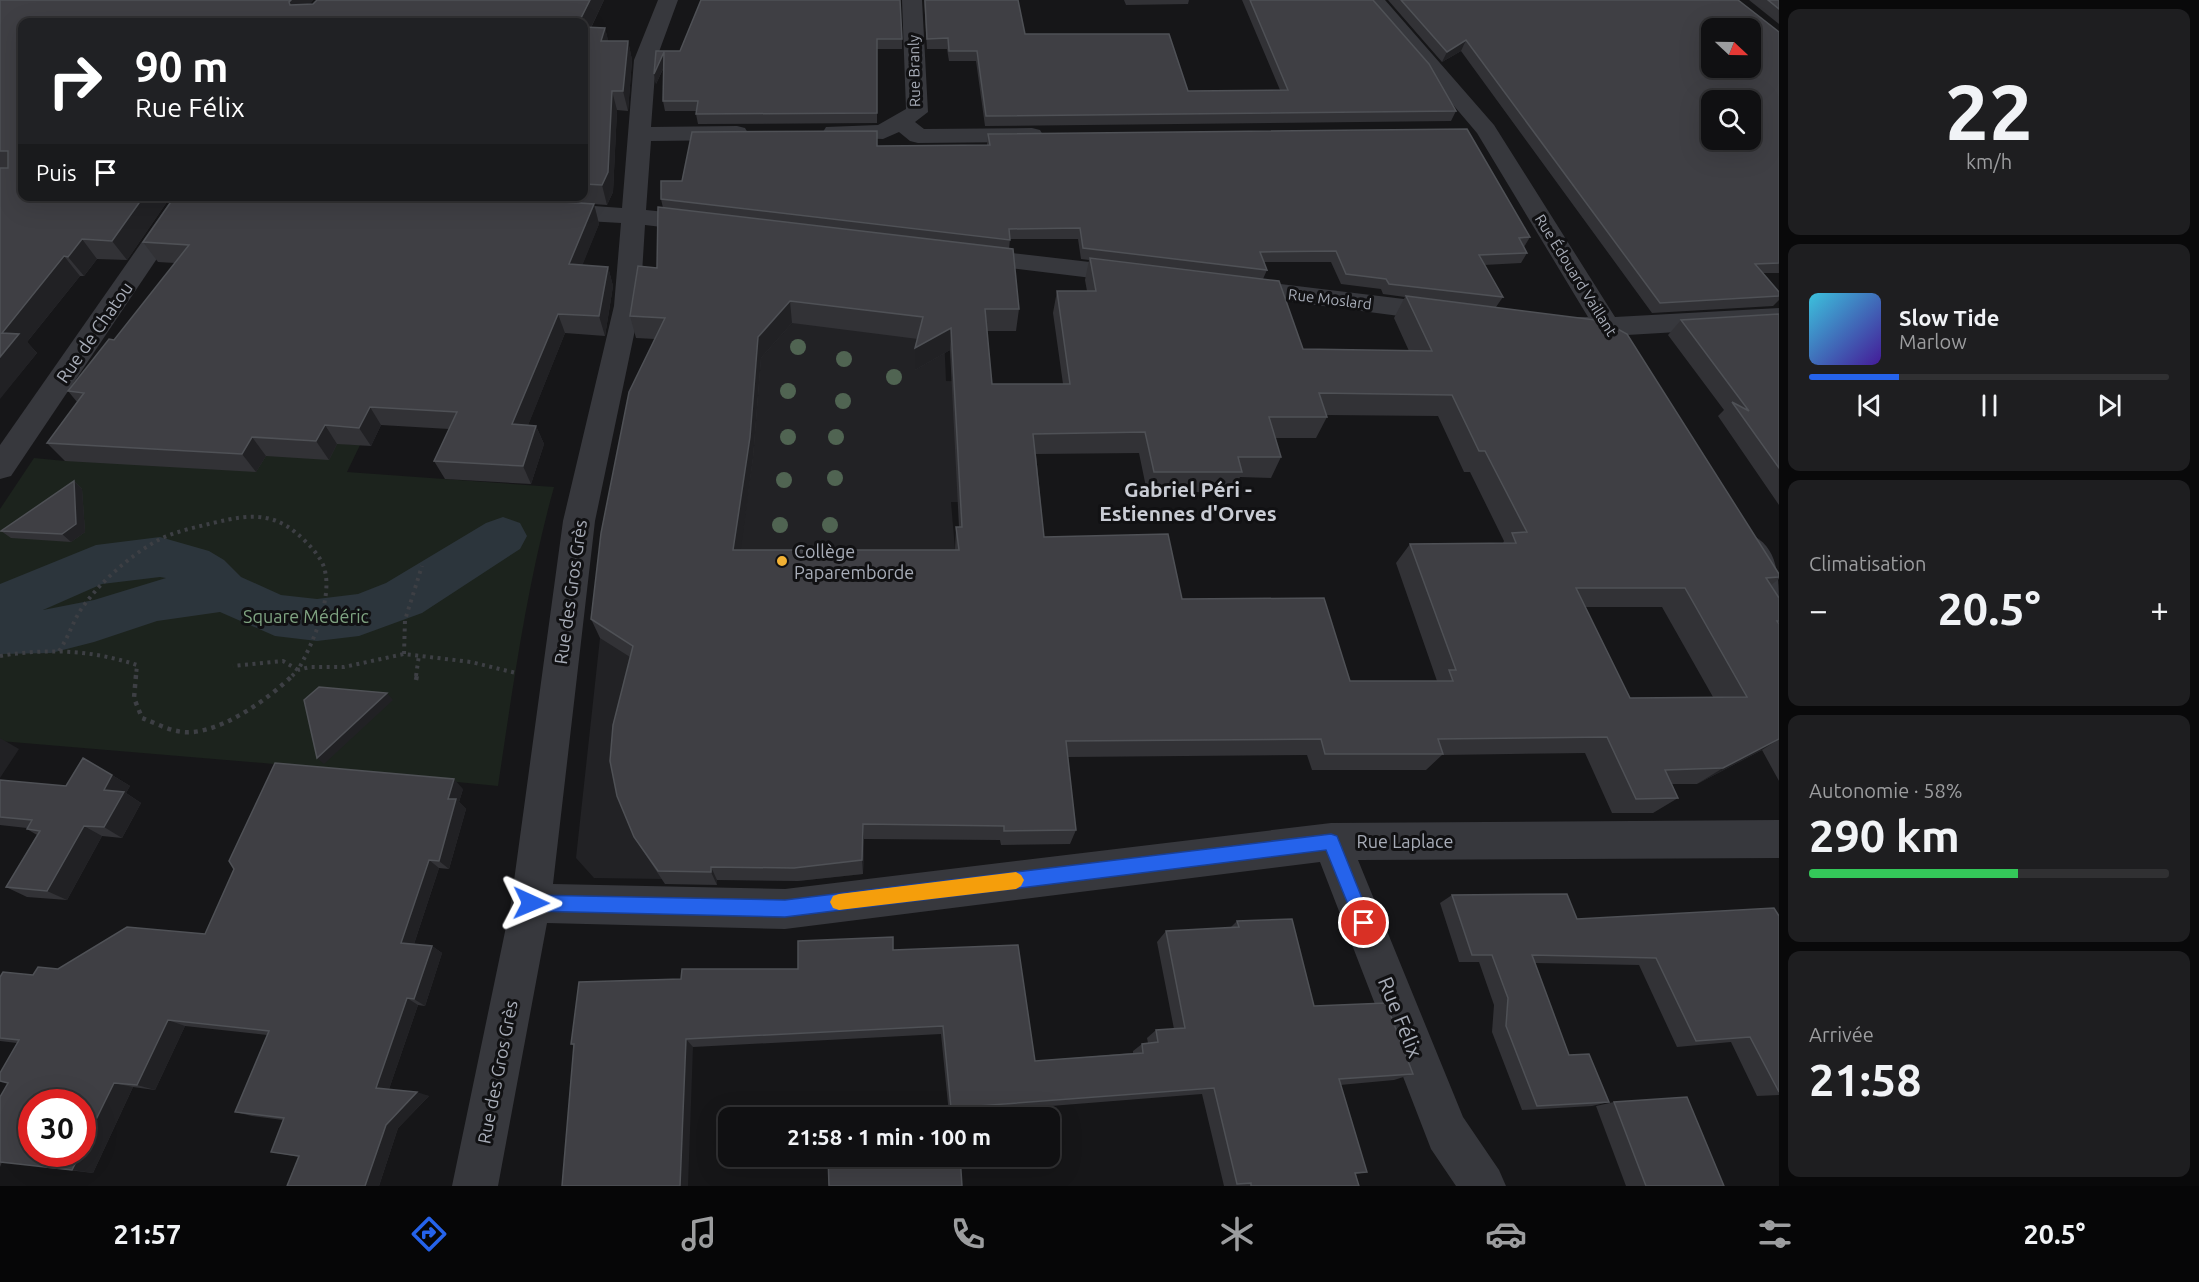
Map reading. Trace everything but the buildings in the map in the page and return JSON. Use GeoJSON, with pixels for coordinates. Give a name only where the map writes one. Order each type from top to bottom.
{"type":"FeatureCollection","features":[{"type":"Feature","properties":{"kind":"street","name":"Rue des Gros Grès"},"geometry":{"type":"LineString","coordinates":[[475,1186],[531,903],[579,521],[627,306],[645,60],[668,0]]}},
{"type":"Feature","properties":{"kind":"street","name":"Rue Branly"},"geometry":{"type":"LineString","coordinates":[[813,132],[884,132],[917,112],[912,0]]}},
{"type":"Feature","properties":{"kind":"street","name":"Rue Édouard Vaillant"},"geometry":{"type":"LineString","coordinates":[[1374,0],[1474,130],[1633,366]]}},
{"type":"Feature","properties":{"kind":"street"},"geometry":{"type":"LineString","coordinates":[[901,122],[918,136],[1048,135]]}},
{"type":"Feature","properties":{"kind":"street"},"geometry":{"type":"LineString","coordinates":[[640,134],[755,133]]}},
{"type":"Feature","properties":{"kind":"street","name":"Rue de Chatou"},"geometry":{"type":"LineString","coordinates":[[0,468],[184,201]]}},
{"type":"Feature","properties":{"kind":"street"},"geometry":{"type":"LineString","coordinates":[[532,210],[634,216],[725,226]]}},
{"type":"Feature","properties":{"kind":"street"},"geometry":{"type":"LineString","coordinates":[[948,253],[1160,278]]}},
{"type":"Feature","properties":{"kind":"street","name":"Rue Moslard"},"geometry":{"type":"LineString","coordinates":[[1219,285],[1466,315]]}},
{"type":"Feature","properties":{"kind":"street"},"geometry":{"type":"LineString","coordinates":[[1548,325],[1607,327],[1779,317]]}},
{"type":"Feature","properties":{"kind":"street"},"geometry":{"type":"LineString","coordinates":[[1734,525],[1779,594]]}},
{"type":"Feature","properties":{"kind":"street","name":"Rue Laplace"},"geometry":{"type":"LineString","coordinates":[[531,903],[785,909],[1331,842],[1779,839]]}},
{"type":"Feature","properties":{"kind":"street","name":"Rue Félix"},"geometry":{"type":"LineString","coordinates":[[1331,842],[1447,1133],[1483,1186]]}},
{"type":"Feature","properties":{"kind":"path"},"geometry":{"type":"LineString","coordinates":[[0,656],[69,651],[125,660],[137,665],[134,698],[142,718],[179,732],[201,731],[251,711],[277,691],[298,670],[315,635],[322,608],[326,573],[319,557],[293,530],[276,519],[242,515],[176,531],[151,544],[92,595],[80,612],[66,642],[58,651]]}},
{"type":"Feature","properties":{"kind":"path"},"geometry":{"type":"LineString","coordinates":[[404,654],[402,637],[408,604],[422,566]]}},
{"type":"Feature","properties":{"kind":"path"},"geometry":{"type":"LineString","coordinates":[[233,666],[283,661],[298,670],[310,667],[344,667],[404,654],[471,662],[558,682]]}},
{"type":"Feature","properties":{"kind":"path"},"geometry":{"type":"LineString","coordinates":[[416,680],[419,655]]}},
{"type":"Feature","properties":{"kind":"shaded area","name":"Collège Paparemborde"},"geometry":{"type":"Polygon","coordinates":[[[941,266],[946,381],[987,382],[997,502],[951,502],[958,585],[866,639],[863,874],[798,881],[594,878],[576,858],[600,638],[636,413],[662,307],[941,266]]]}},
{"type":"Feature","properties":{"kind":"green space","name":"Square Médéric"},"geometry":{"type":"Polygon","coordinates":[[[275,440],[360,445],[347,472],[554,487],[528,598],[498,786],[0,741],[0,509],[34,458],[65,461],[275,440]]]}},
{"type":"Feature","properties":{"kind":"waterway"},"geometry":{"type":"LineString","coordinates":[[224,591],[275,615],[317,620],[359,615],[404,598],[503,536]]}},
{"type":"Feature","properties":{"kind":"waterway"},"geometry":{"type":"LineString","coordinates":[[0,606],[96,565],[160,557],[192,565],[207,574],[224,591]]}},
{"type":"Feature","properties":{"kind":"waterway"},"geometry":{"type":"LineString","coordinates":[[0,632],[51,631],[94,621],[157,600],[224,591]]}},
{"type":"Feature","properties":{"kind":"slow traffic"},"geometry":{"type":"LineString","coordinates":[[839,902],[1016,880]]}},
{"type":"Feature","properties":{"kind":"place","name":"Collège Paparemborde"},"geometry":{"type":"Point","coordinates":[782,561]}},
{"type":"Feature","properties":{"kind":"district","name":"Gabriel Péri - Estiennes d'Orves"},"geometry":{"type":"Point","coordinates":[1188,501]}},
{"type":"Feature","properties":{"kind":"route"},"geometry":{"type":"LineString","coordinates":[[531,903],[785,909],[1331,842],[1364,923]]}}]}
